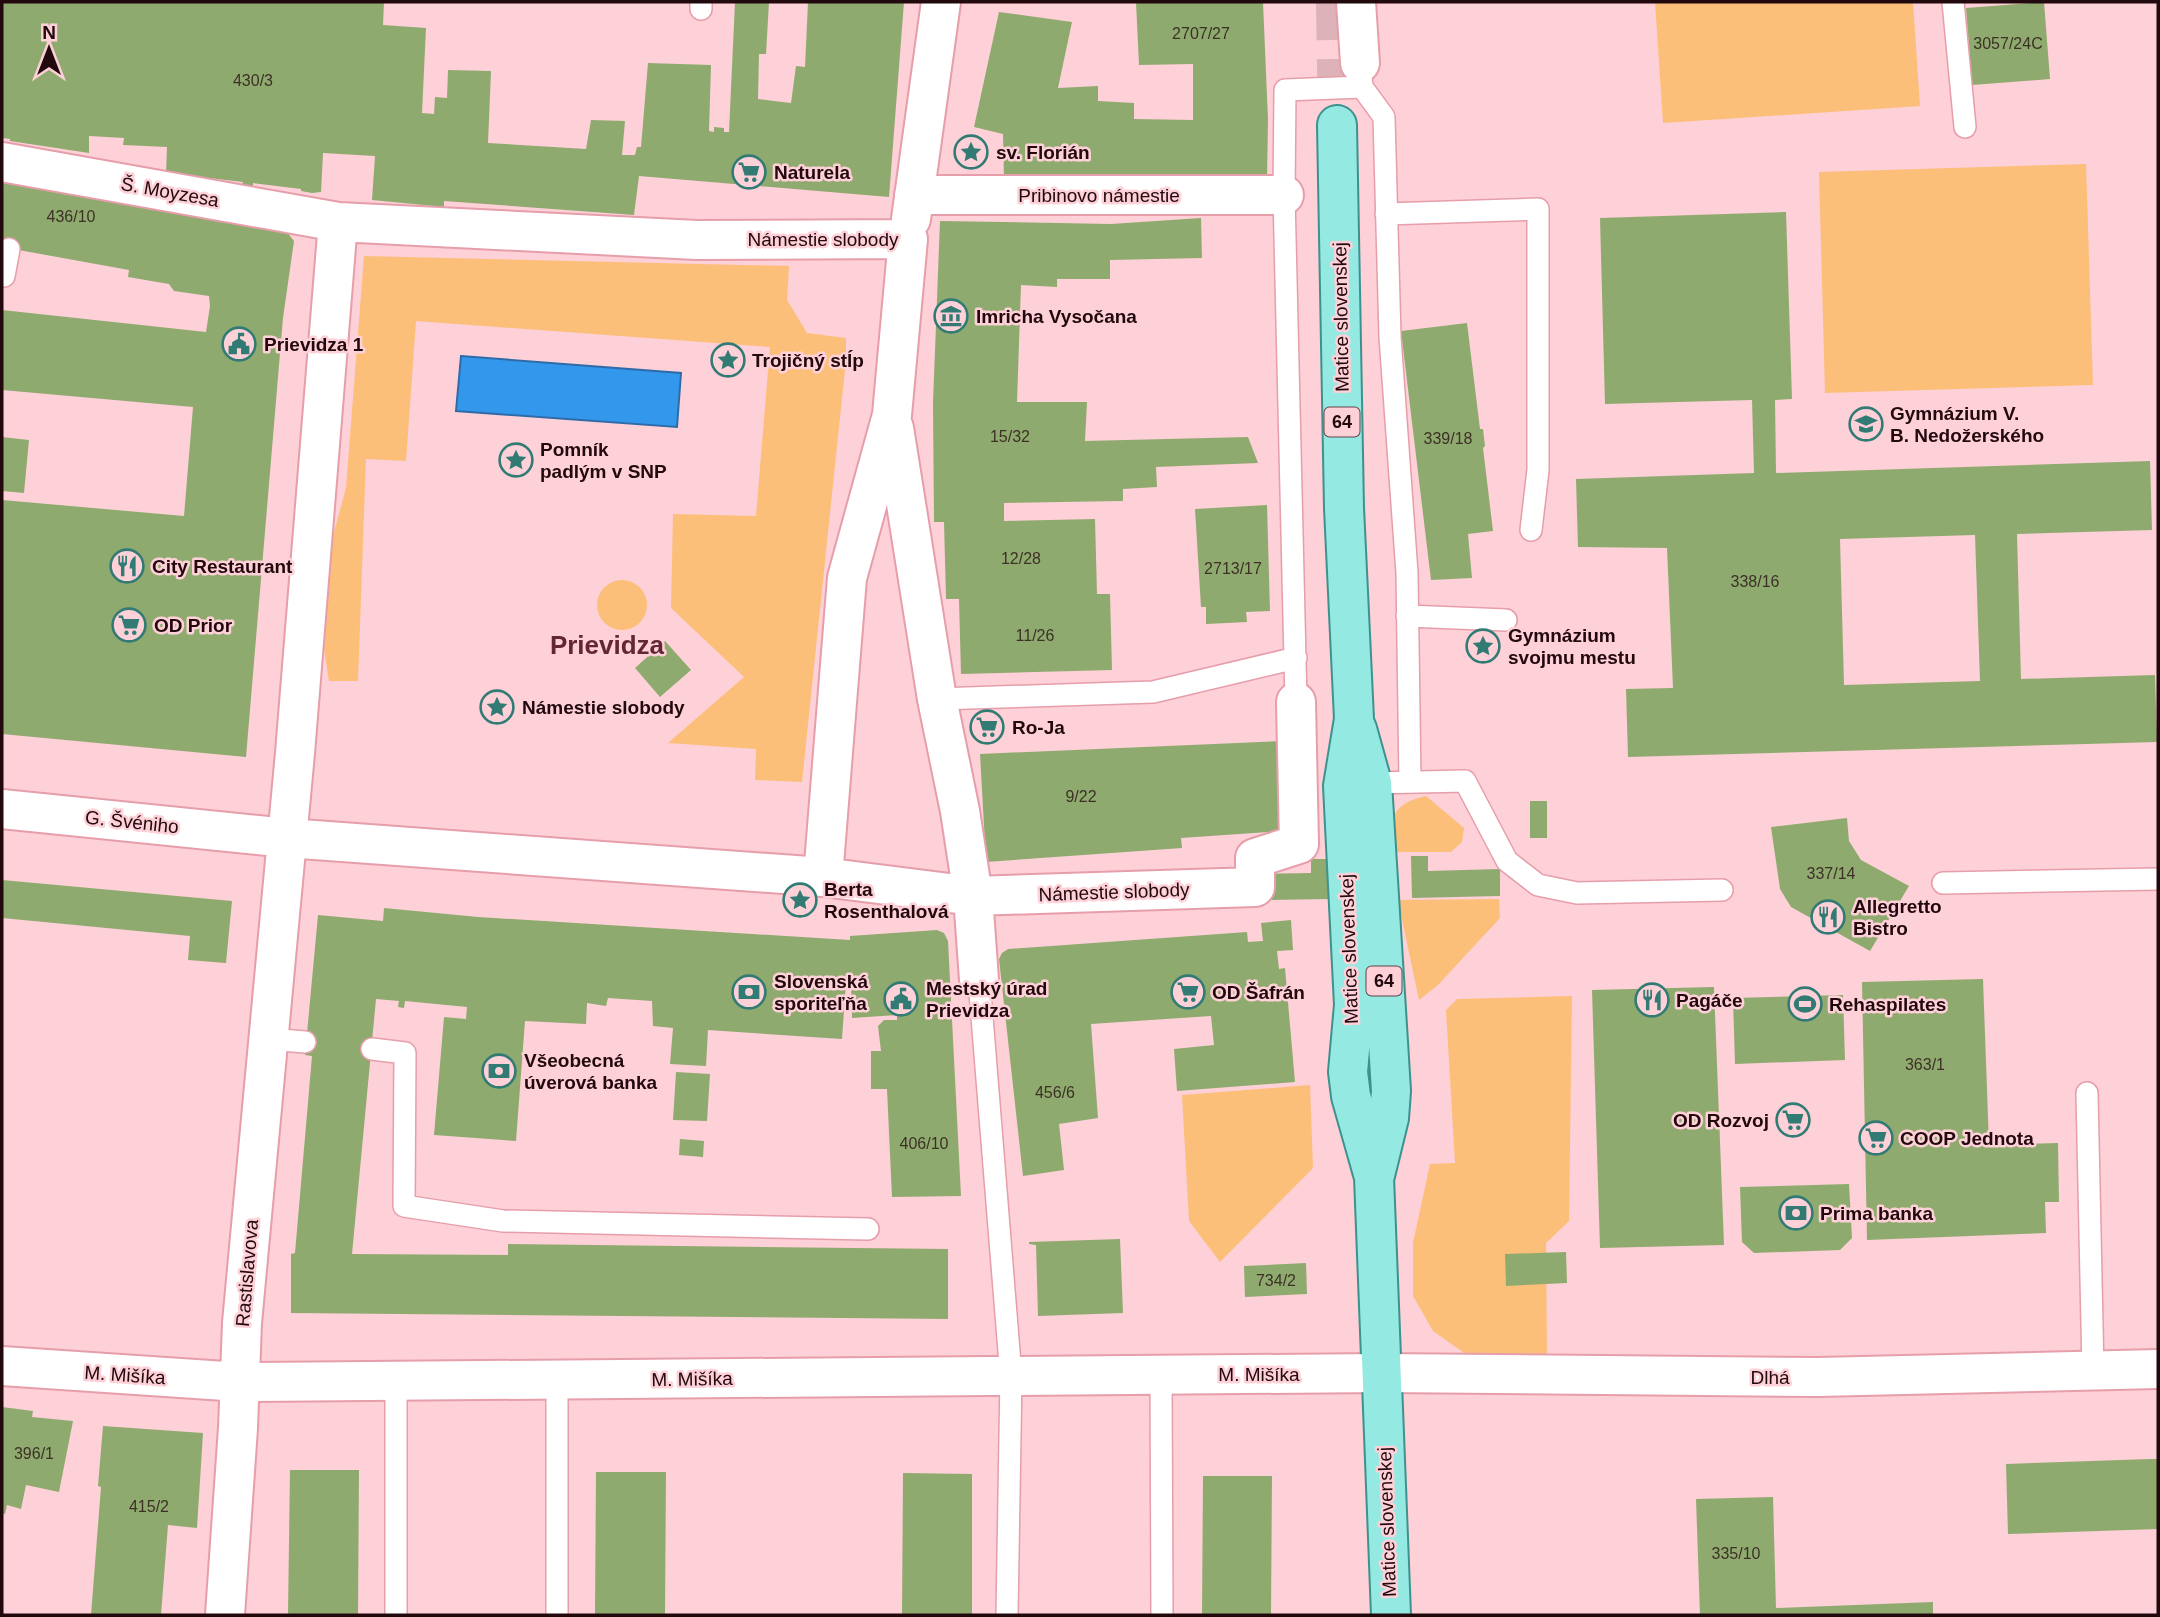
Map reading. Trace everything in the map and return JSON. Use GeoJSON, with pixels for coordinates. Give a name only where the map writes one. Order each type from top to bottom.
{"type":"FeatureCollection","features":[{"type":"Feature","properties":{"kind":"main road","name":"Matice slovenskej"},"geometry":{"type":"LineString","coordinates":[[1337,125],[1344,508],[1354,719],[1343,786],[1354,1005],[1348,1072],[1351,1096],[1374,1177],[1391,1615]]}},
{"type":"Feature","properties":{"kind":"main road","name":"Matice slovenskej"},"geometry":{"type":"LineString","coordinates":[[1354,719],[1372,783],[1391,1091],[1389,1118],[1374,1177]]}},
{"type":"Feature","properties":{"kind":"street"},"geometry":{"type":"LineString","coordinates":[[908,239],[941,2]]}},
{"type":"Feature","properties":{"kind":"street"},"geometry":{"type":"LineString","coordinates":[[1356,2],[1361,75]]}},
{"type":"Feature","properties":{"kind":"street","name":"Š. Moyzesa"},"geometry":{"type":"LineString","coordinates":[[15,171],[338,222]]}},
{"type":"Feature","properties":{"kind":"street","name":"Pribinovo námestie"},"geometry":{"type":"LineString","coordinates":[[914,195],[1283,195]]}},
{"type":"Feature","properties":{"kind":"street"},"geometry":{"type":"LineString","coordinates":[[275,836],[338,222]]}},
{"type":"Feature","properties":{"kind":"street","name":"Námestie slobody"},"geometry":{"type":"LineString","coordinates":[[338,222],[697,240],[908,239],[892,415],[847,578],[823,877]]}},
{"type":"Feature","properties":{"kind":"street","name":"Námestie slobody"},"geometry":{"type":"LineString","coordinates":[[892,415],[937,699],[960,811],[973,896],[979,980]]}},
{"type":"Feature","properties":{"kind":"street","name":"Námestie slobody"},"geometry":{"type":"LineString","coordinates":[[275,836],[823,877],[973,896],[1255,887],[1255,858],[1299,844],[1296,702]]}},
{"type":"Feature","properties":{"kind":"street","name":"G. Švéniho"},"geometry":{"type":"LineString","coordinates":[[2,809],[275,836]]}},
{"type":"Feature","properties":{"kind":"street","name":"Rastislavova"},"geometry":{"type":"LineString","coordinates":[[225,1615],[242,1323],[287,1041],[278,931],[275,836]]}},
{"type":"Feature","properties":{"kind":"street","name":"M. Mišíka"},"geometry":{"type":"LineString","coordinates":[[2,1366],[240,1382],[1382,1373]]}},
{"type":"Feature","properties":{"kind":"street","name":"Dlhá"},"geometry":{"type":"LineString","coordinates":[[1382,1373],[1818,1377],[2158,1369]]}},
{"type":"Feature","properties":{"kind":"lane"},"geometry":{"type":"LineString","coordinates":[[1953,2],[1965,127]]}},
{"type":"Feature","properties":{"kind":"lane"},"geometry":{"type":"LineString","coordinates":[[1296,702],[1283,195],[1285,90],[1361,75],[1384,117],[1390,337],[1407,573],[1410,782]]}},
{"type":"Feature","properties":{"kind":"lane"},"geometry":{"type":"LineString","coordinates":[[1386,214],[1538,209],[1538,470],[1531,530]]}},
{"type":"Feature","properties":{"kind":"lane"},"geometry":{"type":"LineString","coordinates":[[4,276],[9,249]]}},
{"type":"Feature","properties":{"kind":"lane"},"geometry":{"type":"LineString","coordinates":[[1407,616],[1506,620]]}},
{"type":"Feature","properties":{"kind":"lane"},"geometry":{"type":"LineString","coordinates":[[937,699],[1153,692],[1296,658]]}},
{"type":"Feature","properties":{"kind":"lane"},"geometry":{"type":"LineString","coordinates":[[1372,783],[1465,781],[1507,861],[1538,885],[1577,893],[1722,890]]}},
{"type":"Feature","properties":{"kind":"lane"},"geometry":{"type":"LineString","coordinates":[[1943,883],[2158,879]]}},
{"type":"Feature","properties":{"kind":"lane"},"geometry":{"type":"LineString","coordinates":[[979,980],[1011,1376],[1007,1615]]}},
{"type":"Feature","properties":{"kind":"lane"},"geometry":{"type":"LineString","coordinates":[[372,1049],[405,1053],[404,1206],[503,1220],[868,1229]]}},
{"type":"Feature","properties":{"kind":"lane"},"geometry":{"type":"LineString","coordinates":[[2087,1093],[2093,1371]]}},
{"type":"Feature","properties":{"kind":"lane"},"geometry":{"type":"LineString","coordinates":[[1161,1375],[1162,1615]]}},
{"type":"Feature","properties":{"kind":"lane"},"geometry":{"type":"LineString","coordinates":[[557,1380],[557,1615]]}},
{"type":"Feature","properties":{"kind":"lane"},"geometry":{"type":"LineString","coordinates":[[396,1381],[396,1615]]}},
{"type":"Feature","properties":{"kind":"shaded area"},"geometry":{"type":"Polygon","coordinates":[[[1655,2],[1913,2],[1920,106],[1663,123],[1655,2]]]}},
{"type":"Feature","properties":{"kind":"shaded area"},"geometry":{"type":"Polygon","coordinates":[[[2086,164],[2093,385],[1825,393],[1819,172],[2086,164]]]}},
{"type":"Feature","properties":{"kind":"shaded area"},"geometry":{"type":"Polygon","coordinates":[[[364,256],[789,266],[787,300],[807,333],[846,338],[846,360],[802,782],[755,780],[756,749],[668,743],[744,677],[671,608],[673,514],[756,516],[770,347],[416,321],[406,461],[366,459],[358,681],[329,681],[316,598],[346,488],[364,256]]]}},
{"type":"Feature","properties":{"kind":"shaded area"},"geometry":{"type":"Polygon","coordinates":[[[622,580],[640,587],[647,605],[640,623],[622,630],[604,623],[597,605],[604,587],[622,580]]]}},
{"type":"Feature","properties":{"kind":"shaded area"},"geometry":{"type":"Polygon","coordinates":[[[1426,796],[1464,828],[1462,842],[1451,852],[1396,852],[1392,831],[1394,815],[1406,803],[1426,796]]]}},
{"type":"Feature","properties":{"kind":"shaded area"},"geometry":{"type":"Polygon","coordinates":[[[1499,899],[1500,918],[1438,985],[1419,1000],[1398,900],[1499,899]]]}},
{"type":"Feature","properties":{"kind":"shaded area"},"geometry":{"type":"Polygon","coordinates":[[[1572,996],[1569,1221],[1546,1243],[1547,1355],[1467,1355],[1433,1331],[1413,1296],[1413,1243],[1430,1164],[1455,1163],[1446,1010],[1457,999],[1572,996]]]}},
{"type":"Feature","properties":{"kind":"shaded area"},"geometry":{"type":"Polygon","coordinates":[[[1310,1085],[1313,1168],[1220,1262],[1189,1221],[1182,1095],[1310,1085]]]}},
{"type":"Feature","properties":{"kind":"water"},"geometry":{"type":"Polygon","coordinates":[[[461,356],[681,373],[677,427],[456,411],[461,356]]]}},
{"type":"Feature","properties":{"kind":"building"},"geometry":{"type":"Polygon","coordinates":[[[2,2],[384,2],[383,25],[426,28],[422,113],[434,114],[435,97],[447,98],[448,70],[491,71],[488,143],[586,149],[591,120],[625,121],[622,155],[635,155],[637,147],[641,147],[648,63],[711,65],[709,131],[714,132],[714,127],[724,128],[724,132],[729,132],[735,2],[769,2],[766,54],[759,54],[758,99],[791,103],[796,66],[805,67],[808,2],[904,2],[889,197],[639,176],[634,215],[444,201],[444,207],[372,200],[375,156],[323,153],[321,192],[312,193],[301,189],[253,183],[253,186],[242,185],[243,182],[166,173],[167,147],[123,145],[124,138],[89,136],[89,153],[10,141],[2,138],[2,2]]]}},
{"type":"Feature","properties":{"kind":"building"},"geometry":{"type":"Polygon","coordinates":[[[1136,2],[1263,2],[1268,120],[1267,180],[1004,180],[1003,134],[974,127],[999,12],[1072,22],[1058,88],[1098,86],[1098,101],[1134,103],[1134,119],[1193,120],[1193,64],[1139,65],[1136,2]]]}},
{"type":"Feature","properties":{"kind":"building"},"geometry":{"type":"Polygon","coordinates":[[[2044,2],[2050,79],[1972,85],[1966,8],[2044,2]]]}},
{"type":"Feature","properties":{"kind":"building"},"geometry":{"type":"Polygon","coordinates":[[[2,180],[286,231],[294,241],[283,318],[246,757],[2,734],[2,500],[184,516],[193,407],[2,390],[2,310],[206,332],[210,306],[209,296],[174,291],[169,284],[128,277],[129,270],[2,247],[2,180]]]}},
{"type":"Feature","properties":{"kind":"building"},"geometry":{"type":"Polygon","coordinates":[[[1786,212],[1792,399],[1775,400],[1776,473],[2150,461],[2152,530],[2017,534],[2021,679],[2155,675],[2157,742],[1628,757],[1626,689],[1673,688],[1667,548],[1578,547],[1576,479],[1754,473],[1752,400],[1605,404],[1600,218],[1786,212]],[[1975,535],[1840,539],[1844,685],[1980,681],[1975,535]]]}},
{"type":"Feature","properties":{"kind":"building"},"geometry":{"type":"Polygon","coordinates":[[[1201,218],[1202,258],[1110,260],[1110,279],[1057,279],[1057,287],[1021,285],[1017,402],[1087,402],[1085,441],[1248,437],[1258,463],[1156,467],[1157,487],[1123,489],[1123,501],[1004,503],[1004,521],[1095,519],[1097,594],[1110,594],[1112,670],[961,674],[959,599],[946,599],[944,522],[934,522],[933,403],[940,221],[1111,224],[1201,218]]]}},
{"type":"Feature","properties":{"kind":"building"},"geometry":{"type":"Polygon","coordinates":[[[1467,323],[1480,429],[1483,429],[1493,531],[1468,534],[1472,578],[1431,580],[1401,331],[1467,323]]]}},
{"type":"Feature","properties":{"kind":"building"},"geometry":{"type":"Polygon","coordinates":[[[2,437],[29,440],[24,493],[2,491],[2,437]]]}},
{"type":"Feature","properties":{"kind":"building"},"geometry":{"type":"Polygon","coordinates":[[[1267,505],[1270,611],[1246,612],[1247,622],[1206,624],[1206,607],[1201,607],[1195,509],[1267,505]]]}},
{"type":"Feature","properties":{"kind":"building"},"geometry":{"type":"Polygon","coordinates":[[[665,641],[691,670],[660,697],[635,668],[665,641]]]}},
{"type":"Feature","properties":{"kind":"building"},"geometry":{"type":"Polygon","coordinates":[[[1283,741],[1284,831],[1181,838],[1182,848],[986,862],[980,754],[1283,741]]]}},
{"type":"Feature","properties":{"kind":"building"},"geometry":{"type":"Polygon","coordinates":[[[1530,801],[1547,801],[1547,838],[1530,838],[1530,801]]]}},
{"type":"Feature","properties":{"kind":"building"},"geometry":{"type":"Polygon","coordinates":[[[1847,818],[1849,841],[1861,860],[1909,886],[1870,951],[1791,907],[1780,889],[1771,827],[1847,818]]]}},
{"type":"Feature","properties":{"kind":"building"},"geometry":{"type":"Polygon","coordinates":[[[1411,856],[1428,856],[1428,871],[1500,869],[1500,896],[1412,898],[1411,856]]]}},
{"type":"Feature","properties":{"kind":"building"},"geometry":{"type":"Polygon","coordinates":[[[1311,859],[1328,859],[1329,899],[1262,900],[1262,874],[1311,873],[1311,859]]]}},
{"type":"Feature","properties":{"kind":"building"},"geometry":{"type":"Polygon","coordinates":[[[2,880],[232,901],[226,963],[188,960],[190,936],[2,918],[2,880]]]}},
{"type":"Feature","properties":{"kind":"building"},"geometry":{"type":"Polygon","coordinates":[[[384,908],[478,917],[850,940],[850,936],[937,930],[944,933],[948,941],[961,1196],[892,1197],[887,1089],[871,1089],[871,1051],[881,1051],[878,1026],[884,1020],[897,1020],[897,1015],[852,1018],[851,982],[846,982],[842,1039],[708,1030],[706,1066],[670,1064],[673,1028],[653,1026],[652,1001],[608,998],[606,1006],[587,1003],[586,1024],[525,1021],[516,1141],[434,1135],[444,1017],[466,1019],[467,1007],[405,1001],[404,1008],[398,1007],[399,1001],[376,999],[352,1254],[508,1255],[508,1244],[948,1249],[948,1319],[291,1313],[291,1254],[295,1253],[312,1056],[305,1055],[318,915],[383,921],[384,908]]]}},
{"type":"Feature","properties":{"kind":"building"},"geometry":{"type":"Polygon","coordinates":[[[1291,920],[1293,950],[1277,951],[1279,969],[1285,968],[1295,1082],[1177,1091],[1174,1049],[1214,1045],[1211,1016],[1091,1024],[1098,1118],[1059,1124],[1064,1170],[1023,1176],[999,959],[1002,953],[1008,949],[1247,932],[1248,942],[1263,941],[1261,923],[1291,920]]]}},
{"type":"Feature","properties":{"kind":"building"},"geometry":{"type":"Polygon","coordinates":[[[1983,979],[1989,1145],[2058,1143],[2059,1202],[2045,1202],[2046,1233],[1867,1240],[1862,982],[1983,979]]]}},
{"type":"Feature","properties":{"kind":"building"},"geometry":{"type":"Polygon","coordinates":[[[1714,987],[1724,1245],[1600,1248],[1592,990],[1714,987]]]}},
{"type":"Feature","properties":{"kind":"building"},"geometry":{"type":"Polygon","coordinates":[[[1843,995],[1845,1060],[1735,1064],[1733,998],[1843,995]]]}},
{"type":"Feature","properties":{"kind":"building"},"geometry":{"type":"Polygon","coordinates":[[[676,1072],[710,1074],[707,1121],[673,1120],[676,1072]]]}},
{"type":"Feature","properties":{"kind":"building"},"geometry":{"type":"Polygon","coordinates":[[[680,1139],[704,1141],[703,1157],[679,1155],[680,1139]]]}},
{"type":"Feature","properties":{"kind":"building","name":"Prima banka"},"geometry":{"type":"Polygon","coordinates":[[[1849,1184],[1852,1238],[1840,1250],[1754,1253],[1742,1242],[1740,1187],[1849,1184]]]}},
{"type":"Feature","properties":{"kind":"building"},"geometry":{"type":"Polygon","coordinates":[[[1120,1239],[1123,1313],[1038,1316],[1036,1245],[1029,1242],[1120,1239]]]}},
{"type":"Feature","properties":{"kind":"building"},"geometry":{"type":"Polygon","coordinates":[[[1566,1252],[1567,1283],[1506,1286],[1505,1254],[1566,1252]]]}},
{"type":"Feature","properties":{"kind":"building"},"geometry":{"type":"Polygon","coordinates":[[[1306,1263],[1307,1294],[1245,1297],[1244,1266],[1306,1263]]]}},
{"type":"Feature","properties":{"kind":"building"},"geometry":{"type":"Polygon","coordinates":[[[2,1407],[33,1411],[32,1417],[73,1421],[59,1492],[26,1485],[21,1509],[7,1505],[5,1514],[2,1513],[2,1407]]]}},
{"type":"Feature","properties":{"kind":"building"},"geometry":{"type":"Polygon","coordinates":[[[103,1426],[203,1433],[197,1528],[168,1525],[161,1615],[91,1615],[103,1426]]]}},
{"type":"Feature","properties":{"kind":"building"},"geometry":{"type":"Polygon","coordinates":[[[2158,1459],[2158,1529],[2008,1534],[2006,1464],[2158,1459]]]}},
{"type":"Feature","properties":{"kind":"building"},"geometry":{"type":"Polygon","coordinates":[[[290,1470],[359,1470],[358,1615],[288,1615],[290,1470]]]}},
{"type":"Feature","properties":{"kind":"building"},"geometry":{"type":"Polygon","coordinates":[[[596,1472],[666,1472],[665,1615],[595,1615],[596,1472]]]}},
{"type":"Feature","properties":{"kind":"building"},"geometry":{"type":"Polygon","coordinates":[[[903,1473],[972,1474],[972,1615],[902,1615],[903,1473]]]}},
{"type":"Feature","properties":{"kind":"building"},"geometry":{"type":"Polygon","coordinates":[[[1203,1476],[1272,1476],[1271,1615],[1202,1615],[1203,1476]]]}},
{"type":"Feature","properties":{"kind":"building"},"geometry":{"type":"Polygon","coordinates":[[[1773,1497],[1776,1608],[1933,1602],[1933,1615],[1700,1615],[1696,1499],[1773,1497]]]}},
{"type":"Feature","properties":{"kind":"tunnel"},"geometry":{"type":"LineString","coordinates":[[1335,2],[1337,125]]}},
{"type":"Feature","properties":{"kind":"place","name":"sv. Florián"},"geometry":{"type":"Point","coordinates":[971,152]}},
{"type":"Feature","properties":{"kind":"place","name":"Naturela"},"geometry":{"type":"Point","coordinates":[749,172]}},
{"type":"Feature","properties":{"kind":"place","name":"Imricha Vysočana"},"geometry":{"type":"Point","coordinates":[951,316]}},
{"type":"Feature","properties":{"kind":"place","name":"Prievidza 1"},"geometry":{"type":"Point","coordinates":[239,344]}},
{"type":"Feature","properties":{"kind":"place","name":"Trojičný stĺp"},"geometry":{"type":"Point","coordinates":[728,360]}},
{"type":"Feature","properties":{"kind":"place","name":"Gymnázium V. B. Nedožerského"},"geometry":{"type":"Point","coordinates":[1866,424]}},
{"type":"Feature","properties":{"kind":"place","name":"Pomník padlým v SNP"},"geometry":{"type":"Point","coordinates":[516,460]}},
{"type":"Feature","properties":{"kind":"place","name":"City Restaurant"},"geometry":{"type":"Point","coordinates":[127,566]}},
{"type":"Feature","properties":{"kind":"place","name":"OD Prior"},"geometry":{"type":"Point","coordinates":[129,625]}},
{"type":"Feature","properties":{"kind":"place","name":"Gymnázium svojmu mestu"},"geometry":{"type":"Point","coordinates":[1483,646]}},
{"type":"Feature","properties":{"kind":"place","name":"Námestie slobody"},"geometry":{"type":"Point","coordinates":[497,707]}},
{"type":"Feature","properties":{"kind":"place","name":"Ro-Ja"},"geometry":{"type":"Point","coordinates":[987,727]}},
{"type":"Feature","properties":{"kind":"place","name":"Berta Rosenthalová"},"geometry":{"type":"Point","coordinates":[800,900]}},
{"type":"Feature","properties":{"kind":"place","name":"Allegretto Bistro"},"geometry":{"type":"Point","coordinates":[1828,917]}},
{"type":"Feature","properties":{"kind":"place","name":"Slovenská sporiteľňa"},"geometry":{"type":"Point","coordinates":[749,992]}},
{"type":"Feature","properties":{"kind":"place","name":"OD Šafrán"},"geometry":{"type":"Point","coordinates":[1188,992]}},
{"type":"Feature","properties":{"kind":"place","name":"Mestský úrad Prievidza"},"geometry":{"type":"Point","coordinates":[901,999]}},
{"type":"Feature","properties":{"kind":"place","name":"Pagáče"},"geometry":{"type":"Point","coordinates":[1652,1000]}},
{"type":"Feature","properties":{"kind":"place","name":"Rehaspilates"},"geometry":{"type":"Point","coordinates":[1805,1004]}},
{"type":"Feature","properties":{"kind":"place","name":"Všeobecná úverová banka"},"geometry":{"type":"Point","coordinates":[499,1071]}},
{"type":"Feature","properties":{"kind":"place","name":"OD Rozvoj"},"geometry":{"type":"Point","coordinates":[1793,1120]}},
{"type":"Feature","properties":{"kind":"place","name":"COOP Jednota"},"geometry":{"type":"Point","coordinates":[1876,1138]}},
{"type":"Feature","properties":{"kind":"place","name":"Prima banka"},"geometry":{"type":"Point","coordinates":[1796,1213]}},
{"type":"Feature","properties":{"kind":"district","name":"Prievidza"},"geometry":{"type":"Point","coordinates":[607,645]}}]}
